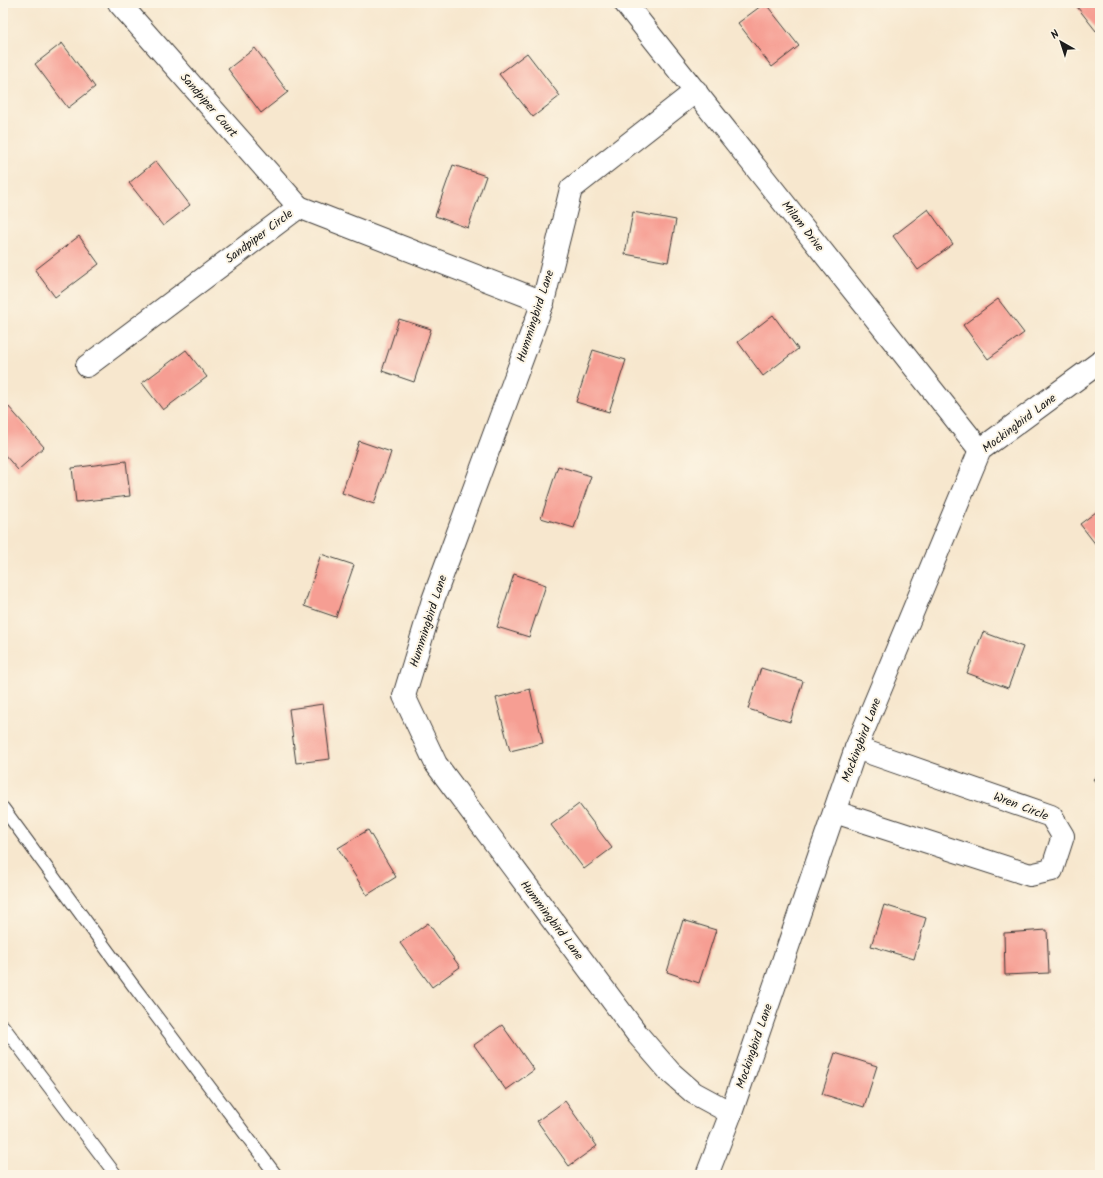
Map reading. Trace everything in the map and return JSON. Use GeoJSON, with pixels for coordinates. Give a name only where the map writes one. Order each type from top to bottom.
{"type":"FeatureCollection","features":[{"type":"Feature","properties":{"kind":"street","name":"Sandpiper Court"},"geometry":{"type":"LineString","coordinates":[[119,3],[298,206]]}},
{"type":"Feature","properties":{"kind":"street","name":"Milam Drive"},"geometry":{"type":"LineString","coordinates":[[625,3],[980,450]]}},
{"type":"Feature","properties":{"kind":"street","name":"Hummingbird Lane"},"geometry":{"type":"LineString","coordinates":[[696,91],[572,189],[543,302],[433,600],[404,696],[436,764],[638,1035],[670,1072],[694,1093],[731,1113]]}},
{"type":"Feature","properties":{"kind":"street","name":"Sandpiper Circle"},"geometry":{"type":"LineString","coordinates":[[87,366],[298,206],[543,302]]}},
{"type":"Feature","properties":{"kind":"street","name":"Mockingbird Lane"},"geometry":{"type":"LineString","coordinates":[[707,1175],[731,1113],[856,748],[980,450],[1100,362]]}},
{"type":"Feature","properties":{"kind":"street","name":"Wren Circle"},"geometry":{"type":"LineString","coordinates":[[835,812],[1030,875],[1052,870],[1063,836],[1051,816],[856,748]]}},
{"type":"Feature","properties":{"kind":"lane"},"geometry":{"type":"LineString","coordinates":[[3,808],[132,984],[276,1175]]}},
{"type":"Feature","properties":{"kind":"lane"},"geometry":{"type":"LineString","coordinates":[[3,1026],[116,1175]]}},
{"type":"Feature","properties":{"kind":"building"},"geometry":{"type":"Polygon","coordinates":[[[765,3],[799,46],[772,67],[738,23],[765,3]]]}},
{"type":"Feature","properties":{"kind":"building"},"geometry":{"type":"Polygon","coordinates":[[[1074,3],[1100,3],[1100,28],[1096,31],[1074,3]]]}},
{"type":"Feature","properties":{"kind":"building"},"geometry":{"type":"Polygon","coordinates":[[[62,43],[95,87],[68,108],[35,64],[62,43]]]}},
{"type":"Feature","properties":{"kind":"building"},"geometry":{"type":"Polygon","coordinates":[[[255,48],[288,92],[261,113],[228,69],[255,48]]]}},
{"type":"Feature","properties":{"kind":"building"},"geometry":{"type":"Polygon","coordinates":[[[527,53],[560,96],[533,117],[499,74],[527,53]]]}},
{"type":"Feature","properties":{"kind":"building"},"geometry":{"type":"Polygon","coordinates":[[[156,161],[190,205],[163,226],[129,183],[156,161]]]}},
{"type":"Feature","properties":{"kind":"building"},"geometry":{"type":"Polygon","coordinates":[[[453,165],[486,176],[468,228],[435,216],[453,165]]]}},
{"type":"Feature","properties":{"kind":"building"},"geometry":{"type":"Polygon","coordinates":[[[928,209],[953,244],[918,270],[893,236],[928,209]]]}},
{"type":"Feature","properties":{"kind":"building"},"geometry":{"type":"Polygon","coordinates":[[[633,212],[676,220],[668,262],[625,254],[633,212]]]}},
{"type":"Feature","properties":{"kind":"building"},"geometry":{"type":"Polygon","coordinates":[[[79,236],[99,264],[55,297],[35,270],[79,236]]]}},
{"type":"Feature","properties":{"kind":"building"},"geometry":{"type":"Polygon","coordinates":[[[998,299],[1024,333],[988,359],[963,325],[998,299]]]}},
{"type":"Feature","properties":{"kind":"building"},"geometry":{"type":"Polygon","coordinates":[[[773,315],[798,349],[763,376],[738,342],[773,315]]]}},
{"type":"Feature","properties":{"kind":"building"},"geometry":{"type":"Polygon","coordinates":[[[399,319],[431,329],[414,382],[382,371],[399,319]]]}},
{"type":"Feature","properties":{"kind":"building"},"geometry":{"type":"Polygon","coordinates":[[[186,350],[207,377],[163,410],[142,383],[186,350]]]}},
{"type":"Feature","properties":{"kind":"building"},"geometry":{"type":"Polygon","coordinates":[[[593,350],[626,360],[609,412],[576,402],[593,350]]]}},
{"type":"Feature","properties":{"kind":"building"},"geometry":{"type":"Polygon","coordinates":[[[8,406],[44,447],[18,470],[3,453],[3,410],[8,406]]]}},
{"type":"Feature","properties":{"kind":"building"},"geometry":{"type":"Polygon","coordinates":[[[359,441],[391,452],[374,504],[342,493],[359,441]]]}},
{"type":"Feature","properties":{"kind":"building"},"geometry":{"type":"Polygon","coordinates":[[[126,461],[130,496],[76,502],[72,468],[126,461]]]}},
{"type":"Feature","properties":{"kind":"building"},"geometry":{"type":"Polygon","coordinates":[[[558,466],[591,476],[574,528],[541,518],[558,466]]]}},
{"type":"Feature","properties":{"kind":"building"},"geometry":{"type":"Polygon","coordinates":[[[1100,509],[1100,550],[1080,524],[1100,509]]]}},
{"type":"Feature","properties":{"kind":"building"},"geometry":{"type":"Polygon","coordinates":[[[321,554],[354,565],[336,617],[304,606],[321,554]]]}},
{"type":"Feature","properties":{"kind":"building"},"geometry":{"type":"Polygon","coordinates":[[[514,574],[546,585],[529,637],[497,627],[514,574]]]}},
{"type":"Feature","properties":{"kind":"building"},"geometry":{"type":"Polygon","coordinates":[[[983,632],[1023,647],[1008,688],[967,673],[983,632]]]}},
{"type":"Feature","properties":{"kind":"building"},"geometry":{"type":"Polygon","coordinates":[[[761,668],[803,681],[790,722],[748,709],[761,668]]]}},
{"type":"Feature","properties":{"kind":"building"},"geometry":{"type":"Polygon","coordinates":[[[530,689],[543,743],[510,751],[496,698],[530,689]]]}},
{"type":"Feature","properties":{"kind":"building"},"geometry":{"type":"Polygon","coordinates":[[[323,704],[330,759],[296,763],[289,709],[323,704]]]}},
{"type":"Feature","properties":{"kind":"building"},"geometry":{"type":"Polygon","coordinates":[[[1100,774],[1100,788],[1093,779],[1100,774]]]}},
{"type":"Feature","properties":{"kind":"building"},"geometry":{"type":"Polygon","coordinates":[[[579,804],[612,848],[584,869],[551,825],[579,804]]]}},
{"type":"Feature","properties":{"kind":"building"},"geometry":{"type":"Polygon","coordinates":[[[368,830],[396,877],[367,895],[338,848],[368,830]]]}},
{"type":"Feature","properties":{"kind":"building"},"geometry":{"type":"Polygon","coordinates":[[[884,905],[926,918],[914,959],[871,946],[884,905]]]}},
{"type":"Feature","properties":{"kind":"building"},"geometry":{"type":"Polygon","coordinates":[[[683,920],[716,930],[699,983],[667,972],[683,920]]]}},
{"type":"Feature","properties":{"kind":"building"},"geometry":{"type":"Polygon","coordinates":[[[428,923],[460,967],[432,987],[400,943],[428,923]]]}},
{"type":"Feature","properties":{"kind":"building"},"geometry":{"type":"Polygon","coordinates":[[[1047,930],[1049,973],[1005,975],[1004,933],[1047,930]]]}},
{"type":"Feature","properties":{"kind":"building"},"geometry":{"type":"Polygon","coordinates":[[[502,1025],[534,1070],[506,1090],[474,1045],[502,1025]]]}},
{"type":"Feature","properties":{"kind":"building"},"geometry":{"type":"Polygon","coordinates":[[[835,1053],[877,1066],[864,1107],[822,1094],[835,1053]]]}},
{"type":"Feature","properties":{"kind":"building"},"geometry":{"type":"Polygon","coordinates":[[[565,1101],[597,1146],[569,1166],[537,1121],[565,1101]]]}}]}
